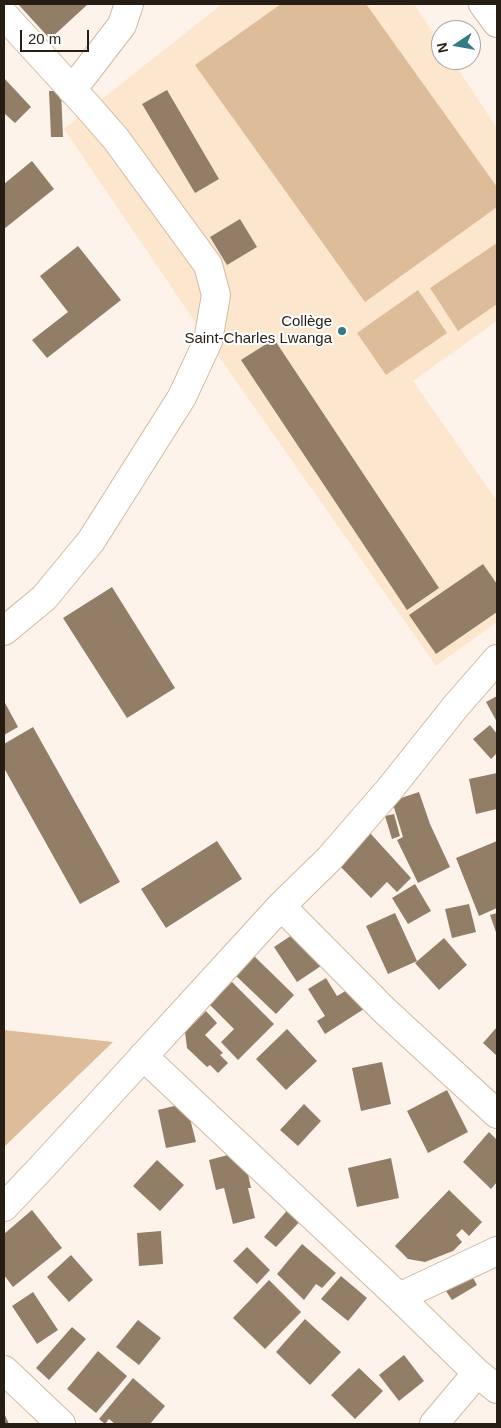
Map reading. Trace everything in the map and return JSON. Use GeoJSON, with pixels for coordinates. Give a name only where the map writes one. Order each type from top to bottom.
{"type":"FeatureCollection","features":[{"type":"Feature","properties":{"kind":"street"},"geometry":{"type":"LineString","coordinates":[[72,90],[122,25],[129,4]]}},
{"type":"Feature","properties":{"kind":"street"},"geometry":{"type":"LineString","coordinates":[[483,4],[497,23]]}},
{"type":"Feature","properties":{"kind":"street"},"geometry":{"type":"LineString","coordinates":[[4,15],[116,139],[208,265],[216,295],[208,341],[182,397],[91,540],[44,598],[4,631]]}},
{"type":"Feature","properties":{"kind":"street"},"geometry":{"type":"LineString","coordinates":[[4,1207],[281,906],[329,859],[390,790],[456,706],[497,659]]}},
{"type":"Feature","properties":{"kind":"street"},"geometry":{"type":"LineString","coordinates":[[281,906],[385,1011],[497,1114]]}},
{"type":"Feature","properties":{"kind":"street"},"geometry":{"type":"LineString","coordinates":[[143,1056],[487,1381],[434,1424]]}},
{"type":"Feature","properties":{"kind":"street"},"geometry":{"type":"LineString","coordinates":[[399,1297],[497,1251]]}},
{"type":"Feature","properties":{"kind":"street"},"geometry":{"type":"LineString","coordinates":[[4,1370],[61,1424]]}},
{"type":"Feature","properties":{"kind":"shaded area","name":"Collège Saint-Charles Lwanga"},"geometry":{"type":"Polygon","coordinates":[[[222,4],[414,4],[431,29],[431,70],[459,70],[497,128],[497,321],[413,381],[497,501],[497,622],[436,666],[208,341],[64,129],[222,4]]]}},
{"type":"Feature","properties":{"kind":"shaded area"},"geometry":{"type":"Polygon","coordinates":[[[281,4],[366,4],[497,187],[497,207],[365,302],[195,65],[281,4]]]}},
{"type":"Feature","properties":{"kind":"shaded area"},"geometry":{"type":"Polygon","coordinates":[[[497,243],[497,304],[458,331],[430,288],[497,243]]]}},
{"type":"Feature","properties":{"kind":"shaded area"},"geometry":{"type":"Polygon","coordinates":[[[418,290],[447,333],[386,375],[357,333],[418,290]]]}},
{"type":"Feature","properties":{"kind":"shaded area"},"geometry":{"type":"Polygon","coordinates":[[[4,1030],[113,1042],[4,1147],[4,1030]]]}},
{"type":"Feature","properties":{"kind":"building"},"geometry":{"type":"Polygon","coordinates":[[[18,4],[88,4],[50,39],[18,4]]]}},
{"type":"Feature","properties":{"kind":"building"},"geometry":{"type":"Polygon","coordinates":[[[4,78],[31,107],[15,123],[4,115],[4,78]]]}},
{"type":"Feature","properties":{"kind":"building"},"geometry":{"type":"Polygon","coordinates":[[[167,90],[219,179],[195,193],[142,104],[167,90]]]}},
{"type":"Feature","properties":{"kind":"building"},"geometry":{"type":"Polygon","coordinates":[[[49,91],[61,91],[63,137],[51,137],[49,91]]]}},
{"type":"Feature","properties":{"kind":"building"},"geometry":{"type":"Polygon","coordinates":[[[32,161],[54,189],[4,229],[4,184],[32,161]]]}},
{"type":"Feature","properties":{"kind":"building"},"geometry":{"type":"Polygon","coordinates":[[[240,219],[257,247],[227,265],[210,237],[240,219]]]}},
{"type":"Feature","properties":{"kind":"building"},"geometry":{"type":"Polygon","coordinates":[[[78,246],[121,300],[47,358],[32,340],[68,312],[40,276],[78,246]]]}},
{"type":"Feature","properties":{"kind":"building"},"geometry":{"type":"Polygon","coordinates":[[[274,339],[439,588],[407,610],[241,360],[274,339]]]}},
{"type":"Feature","properties":{"kind":"building"},"geometry":{"type":"Polygon","coordinates":[[[483,564],[497,584],[497,612],[436,654],[409,615],[483,564]]]}},
{"type":"Feature","properties":{"kind":"building"},"geometry":{"type":"Polygon","coordinates":[[[112,587],[175,688],[127,718],[63,618],[112,587]]]}},
{"type":"Feature","properties":{"kind":"building"},"geometry":{"type":"Polygon","coordinates":[[[497,696],[497,722],[486,702],[497,696]]]}},
{"type":"Feature","properties":{"kind":"building"},"geometry":{"type":"Polygon","coordinates":[[[4,701],[18,727],[4,735],[4,701]]]}},
{"type":"Feature","properties":{"kind":"building"},"geometry":{"type":"Polygon","coordinates":[[[490,725],[497,734],[497,753],[491,759],[473,739],[490,725]]]}},
{"type":"Feature","properties":{"kind":"building"},"geometry":{"type":"Polygon","coordinates":[[[33,727],[120,882],[80,904],[4,768],[4,744],[33,727]]]}},
{"type":"Feature","properties":{"kind":"building"},"geometry":{"type":"Polygon","coordinates":[[[497,773],[497,809],[476,814],[469,779],[497,773]]]}},
{"type":"Feature","properties":{"kind":"building"},"geometry":{"type":"Polygon","coordinates":[[[419,792],[430,824],[450,867],[418,883],[397,840],[403,837],[392,801],[419,792]]]}},
{"type":"Feature","properties":{"kind":"building"},"geometry":{"type":"Polygon","coordinates":[[[394,814],[400,836],[392,839],[385,816],[394,814]]]}},
{"type":"Feature","properties":{"kind":"building"},"geometry":{"type":"Polygon","coordinates":[[[370,833],[411,878],[397,892],[387,882],[371,898],[338,864],[370,833]]]}},
{"type":"Feature","properties":{"kind":"building"},"geometry":{"type":"Polygon","coordinates":[[[217,841],[242,879],[166,928],[141,889],[217,841]]]}},
{"type":"Feature","properties":{"kind":"building"},"geometry":{"type":"Polygon","coordinates":[[[497,841],[497,908],[479,916],[456,858],[497,841]]]}},
{"type":"Feature","properties":{"kind":"building"},"geometry":{"type":"Polygon","coordinates":[[[415,884],[431,911],[408,924],[392,898],[415,884]]]}},
{"type":"Feature","properties":{"kind":"building"},"geometry":{"type":"Polygon","coordinates":[[[469,904],[476,932],[452,938],[445,909],[469,904]]]}},
{"type":"Feature","properties":{"kind":"building"},"geometry":{"type":"Polygon","coordinates":[[[395,913],[417,961],[388,974],[366,926],[395,913]]]}},
{"type":"Feature","properties":{"kind":"building"},"geometry":{"type":"Polygon","coordinates":[[[497,913],[497,935],[490,915],[497,913]]]}},
{"type":"Feature","properties":{"kind":"building"},"geometry":{"type":"Polygon","coordinates":[[[301,929],[324,964],[297,982],[274,947],[301,929]]]}},
{"type":"Feature","properties":{"kind":"building"},"geometry":{"type":"Polygon","coordinates":[[[444,938],[467,965],[439,990],[415,963],[444,938]]]}},
{"type":"Feature","properties":{"kind":"building"},"geometry":{"type":"Polygon","coordinates":[[[253,955],[294,995],[276,1014],[234,974],[253,955]]]}},
{"type":"Feature","properties":{"kind":"building"},"geometry":{"type":"Polygon","coordinates":[[[326,978],[337,996],[354,986],[367,1007],[325,1034],[317,1021],[325,1016],[308,989],[326,978]]]}},
{"type":"Feature","properties":{"kind":"building"},"geometry":{"type":"Polygon","coordinates":[[[232,982],[274,1024],[238,1060],[221,1042],[234,1029],[209,1004],[232,982]]]}},
{"type":"Feature","properties":{"kind":"building"},"geometry":{"type":"Polygon","coordinates":[[[206,1011],[217,1023],[205,1035],[223,1053],[220,1055],[228,1063],[218,1073],[210,1065],[207,1067],[187,1048],[185,1032],[206,1011]]]}},
{"type":"Feature","properties":{"kind":"building"},"geometry":{"type":"Polygon","coordinates":[[[497,1027],[497,1056],[483,1043],[497,1027]]]}},
{"type":"Feature","properties":{"kind":"building"},"geometry":{"type":"Polygon","coordinates":[[[287,1029],[317,1061],[286,1090],[256,1059],[287,1029]]]}},
{"type":"Feature","properties":{"kind":"building"},"geometry":{"type":"Polygon","coordinates":[[[382,1062],[391,1104],[361,1111],[352,1068],[382,1062]]]}},
{"type":"Feature","properties":{"kind":"building"},"geometry":{"type":"Polygon","coordinates":[[[447,1090],[468,1132],[428,1153],[407,1111],[447,1090]]]}},
{"type":"Feature","properties":{"kind":"building"},"geometry":{"type":"Polygon","coordinates":[[[186,1103],[196,1142],[166,1148],[158,1110],[186,1103]]]}},
{"type":"Feature","properties":{"kind":"building"},"geometry":{"type":"Polygon","coordinates":[[[304,1104],[321,1121],[298,1146],[280,1130],[304,1104]]]}},
{"type":"Feature","properties":{"kind":"building"},"geometry":{"type":"Polygon","coordinates":[[[489,1132],[497,1140],[497,1182],[491,1189],[463,1162],[489,1132]]]}},
{"type":"Feature","properties":{"kind":"building"},"geometry":{"type":"Polygon","coordinates":[[[243,1151],[251,1188],[248,1188],[255,1218],[233,1224],[224,1188],[216,1190],[209,1160],[243,1151]]]}},
{"type":"Feature","properties":{"kind":"building"},"geometry":{"type":"Polygon","coordinates":[[[391,1158],[399,1198],[357,1207],[348,1168],[391,1158]]]}},
{"type":"Feature","properties":{"kind":"building"},"geometry":{"type":"Polygon","coordinates":[[[157,1160],[184,1185],[160,1211],[133,1186],[157,1160]]]}},
{"type":"Feature","properties":{"kind":"building"},"geometry":{"type":"Polygon","coordinates":[[[449,1190],[482,1222],[469,1236],[462,1229],[456,1235],[462,1242],[453,1251],[425,1262],[408,1259],[395,1246],[449,1190]]]}},
{"type":"Feature","properties":{"kind":"building"},"geometry":{"type":"Polygon","coordinates":[[[291,1206],[304,1217],[276,1247],[264,1237],[291,1206]]]}},
{"type":"Feature","properties":{"kind":"building"},"geometry":{"type":"Polygon","coordinates":[[[32,1210],[62,1248],[13,1287],[4,1275],[4,1234],[32,1210]]]}},
{"type":"Feature","properties":{"kind":"building"},"geometry":{"type":"Polygon","coordinates":[[[161,1231],[163,1264],[139,1266],[137,1233],[161,1231]]]}},
{"type":"Feature","properties":{"kind":"building"},"geometry":{"type":"Polygon","coordinates":[[[302,1244],[336,1273],[322,1288],[316,1284],[304,1300],[277,1274],[302,1244]]]}},
{"type":"Feature","properties":{"kind":"building"},"geometry":{"type":"Polygon","coordinates":[[[247,1247],[270,1270],[257,1284],[233,1261],[247,1247]]]}},
{"type":"Feature","properties":{"kind":"building"},"geometry":{"type":"Polygon","coordinates":[[[71,1255],[93,1280],[69,1302],[47,1277],[71,1255]]]}},
{"type":"Feature","properties":{"kind":"building"},"geometry":{"type":"Polygon","coordinates":[[[341,1276],[367,1298],[348,1321],[321,1299],[341,1276]]]}},
{"type":"Feature","properties":{"kind":"building"},"geometry":{"type":"Polygon","coordinates":[[[472,1276],[477,1285],[452,1300],[446,1291],[472,1276]]]}},
{"type":"Feature","properties":{"kind":"building"},"geometry":{"type":"Polygon","coordinates":[[[269,1280],[301,1312],[265,1349],[233,1318],[269,1280]]]}},
{"type":"Feature","properties":{"kind":"building"},"geometry":{"type":"Polygon","coordinates":[[[33,1292],[58,1330],[37,1344],[12,1306],[33,1292]]]}},
{"type":"Feature","properties":{"kind":"building"},"geometry":{"type":"Polygon","coordinates":[[[305,1319],[341,1352],[310,1385],[276,1352],[305,1319]]]}},
{"type":"Feature","properties":{"kind":"building"},"geometry":{"type":"Polygon","coordinates":[[[138,1320],[161,1338],[139,1365],[116,1347],[138,1320]]]}},
{"type":"Feature","properties":{"kind":"building"},"geometry":{"type":"Polygon","coordinates":[[[72,1327],[86,1339],[49,1380],[36,1368],[72,1327]]]}},
{"type":"Feature","properties":{"kind":"building"},"geometry":{"type":"Polygon","coordinates":[[[98,1351],[127,1376],[96,1413],[67,1389],[98,1351]]]}},
{"type":"Feature","properties":{"kind":"building"},"geometry":{"type":"Polygon","coordinates":[[[404,1355],[424,1381],[399,1401],[379,1375],[404,1355]]]}},
{"type":"Feature","properties":{"kind":"building"},"geometry":{"type":"Polygon","coordinates":[[[359,1368],[383,1391],[355,1419],[331,1395],[359,1368]]]}},
{"type":"Feature","properties":{"kind":"building"},"geometry":{"type":"Polygon","coordinates":[[[133,1378],[165,1406],[150,1424],[115,1424],[109,1419],[105,1424],[99,1419],[133,1378]]]}},
{"type":"Feature","properties":{"kind":"building"},"geometry":{"type":"Polygon","coordinates":[[[4,1413],[9,1424],[4,1424],[4,1413]]]}},
{"type":"Feature","properties":{"kind":"place","name":"Collège Saint-Charles Lwanga"},"geometry":{"type":"Point","coordinates":[342,331]}}]}
